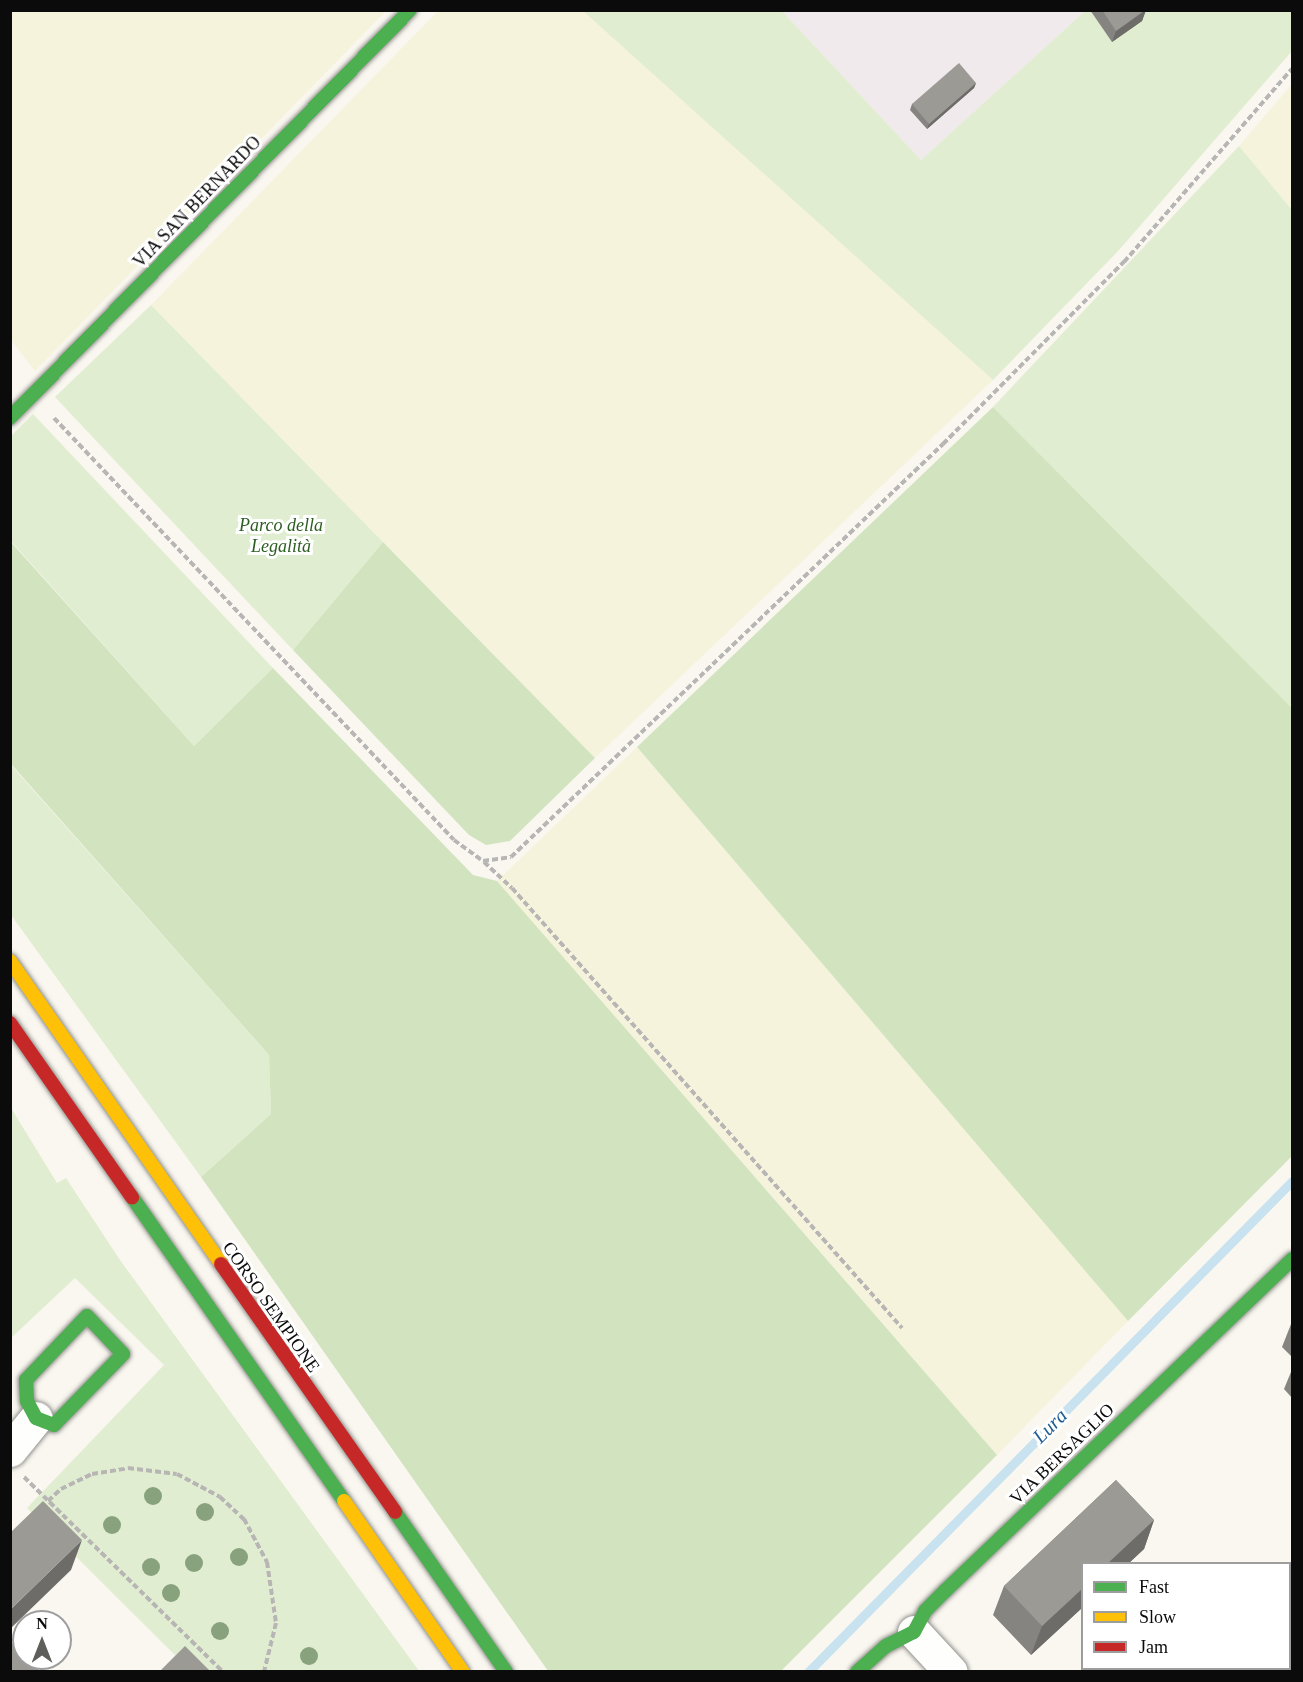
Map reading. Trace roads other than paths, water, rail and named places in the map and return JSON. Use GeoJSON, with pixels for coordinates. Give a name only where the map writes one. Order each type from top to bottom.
{"type":"FeatureCollection","features":[{"type":"Feature","properties":{"kind":"main road","name":"VIA SAN BERNARDO"},"geometry":{"type":"LineString","coordinates":[[10,418],[410,10]]}},
{"type":"Feature","properties":{"kind":"main road","name":"CORSO SEMPIONE"},"geometry":{"type":"LineString","coordinates":[[10,961],[506,1671]]}},
{"type":"Feature","properties":{"kind":"main road"},"geometry":{"type":"LineString","coordinates":[[10,1023],[463,1671]]}},
{"type":"Feature","properties":{"kind":"main road","name":"VIA BERSAGLIO"},"geometry":{"type":"LineString","coordinates":[[914,1632],[925,1611],[939,1597],[1293,1259]]}},
{"type":"Feature","properties":{"kind":"main road"},"geometry":{"type":"LineString","coordinates":[[87,1316],[123,1354],[54,1425],[36,1418],[27,1401],[26,1380],[87,1316]]}},
{"type":"Feature","properties":{"kind":"main road"},"geometry":{"type":"LineString","coordinates":[[857,1671],[886,1646],[914,1632]]}},
{"type":"Feature","properties":{"kind":"street"},"geometry":{"type":"LineString","coordinates":[[14,1461],[36,1418]]}},
{"type":"Feature","properties":{"kind":"street"},"geometry":{"type":"LineString","coordinates":[[914,1632],[951,1671]]}},
{"type":"Feature","properties":{"kind":"waterway","name":"Lura"},"geometry":{"type":"LineString","coordinates":[[808,1672],[1292,1181]]}},
{"type":"Feature","properties":{"kind":"park label","name":"Parco della Legalità"},"geometry":{"type":"Point","coordinates":[281,536]}}]}
